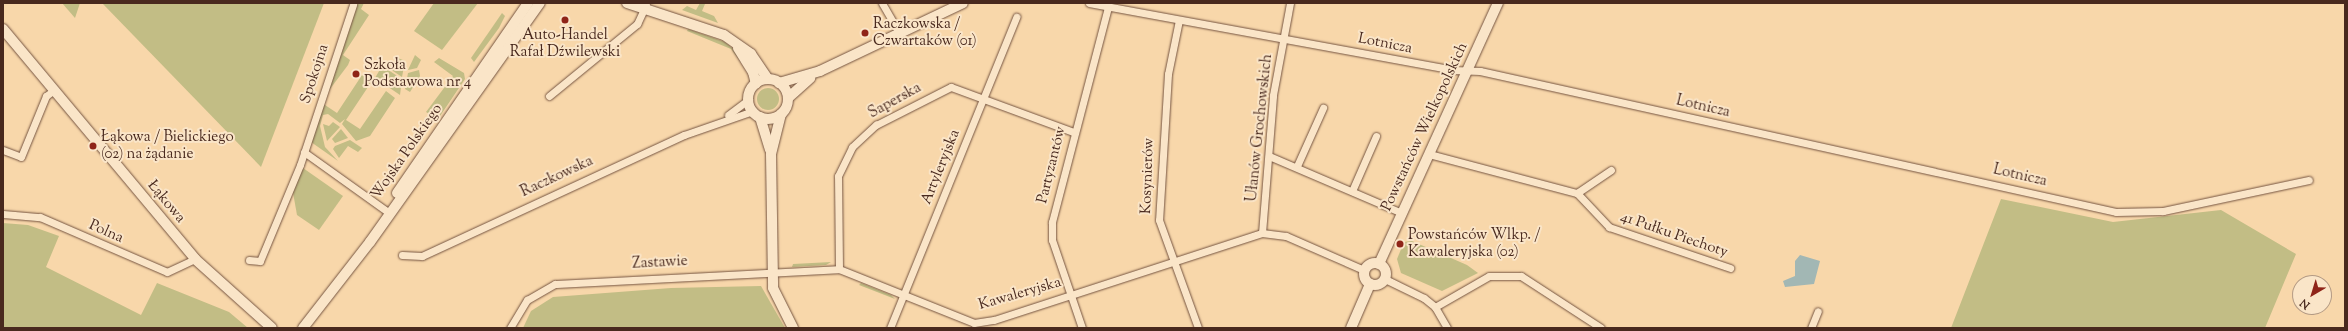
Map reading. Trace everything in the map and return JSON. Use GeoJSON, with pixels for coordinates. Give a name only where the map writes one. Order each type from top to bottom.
{"type":"FeatureCollection","features":[{"type":"Feature","properties":{"kind":"street","name":"Wojska Polskiego"},"geometry":{"type":"LineString","coordinates":[[340,280],[385,210],[528,3]]}},
{"type":"Feature","properties":{"kind":"street","name":"Wojska Polskiego"},"geometry":{"type":"LineString","coordinates":[[340,280],[370,242],[540,3]]}},
{"type":"Feature","properties":{"kind":"street"},"geometry":{"type":"LineString","coordinates":[[627,3],[644,6],[730,39],[752,54],[768,80]]}},
{"type":"Feature","properties":{"kind":"street"},"geometry":{"type":"LineString","coordinates":[[882,3],[899,33]]}},
{"type":"Feature","properties":{"kind":"street"},"geometry":{"type":"LineString","coordinates":[[771,154],[756,114],[748,99],[756,84],[768,80],[779,83],[820,71],[963,3]]}},
{"type":"Feature","properties":{"kind":"street","name":"Lotnicza"},"geometry":{"type":"LineString","coordinates":[[1089,3],[1179,20],[1468,69],[2116,212],[2183,208],[2309,180]]}},
{"type":"Feature","properties":{"kind":"street","name":"Ułanów Grochowskich"},"geometry":{"type":"LineString","coordinates":[[1262,233],[1273,95],[1290,3]]}},
{"type":"Feature","properties":{"kind":"street","name":"Powstańców Wielkopolskich"},"geometry":{"type":"LineString","coordinates":[[1379,264],[1498,3]]}},
{"type":"Feature","properties":{"kind":"street","name":"Spokojna"},"geometry":{"type":"LineString","coordinates":[[249,260],[260,261],[304,152],[353,5]]}},
{"type":"Feature","properties":{"kind":"street"},"geometry":{"type":"LineString","coordinates":[[549,96],[637,24],[644,6]]}},
{"type":"Feature","properties":{"kind":"street","name":"Partyzantów"},"geometry":{"type":"LineString","coordinates":[[1082,328],[1052,240],[1052,222],[1074,132],[1108,7]]}},
{"type":"Feature","properties":{"kind":"street","name":"Artyleryjska"},"geometry":{"type":"LineString","coordinates":[[890,328],[1016,17]]}},
{"type":"Feature","properties":{"kind":"street","name":"Kosynierów"},"geometry":{"type":"LineString","coordinates":[[1179,20],[1168,74],[1158,202],[1159,220],[1171,260],[1198,328]]}},
{"type":"Feature","properties":{"kind":"street","name":"Łąkowa"},"geometry":{"type":"LineString","coordinates":[[3,29],[195,259],[272,328]]}},
{"type":"Feature","properties":{"kind":"street"},"geometry":{"type":"LineString","coordinates":[[730,39],[747,60],[756,84]]}},
{"type":"Feature","properties":{"kind":"street"},"geometry":{"type":"LineString","coordinates":[[793,328],[773,288],[771,154],[781,114],[788,98],[820,71]]}},
{"type":"Feature","properties":{"kind":"street"},"geometry":{"type":"LineString","coordinates":[[779,83],[788,98]]}},
{"type":"Feature","properties":{"kind":"street","name":"Saperska"},"geometry":{"type":"LineString","coordinates":[[839,269],[838,176],[852,147],[876,125],[943,88],[983,96],[1074,132]]}},
{"type":"Feature","properties":{"kind":"street"},"geometry":{"type":"LineString","coordinates":[[3,150],[21,157],[46,96],[54,90]]}},
{"type":"Feature","properties":{"kind":"street","name":"Raczkowska"},"geometry":{"type":"LineString","coordinates":[[402,256],[429,254],[723,119],[748,99]]}},
{"type":"Feature","properties":{"kind":"street"},"geometry":{"type":"LineString","coordinates":[[1297,166],[1323,108]]}},
{"type":"Feature","properties":{"kind":"street"},"geometry":{"type":"LineString","coordinates":[[756,114],[771,119],[781,114]]}},
{"type":"Feature","properties":{"kind":"street","name":"Raczkowska"},"geometry":{"type":"LineString","coordinates":[[723,119],[756,114]]}},
{"type":"Feature","properties":{"kind":"street"},"geometry":{"type":"LineString","coordinates":[[1352,192],[1376,136]]}},
{"type":"Feature","properties":{"kind":"street"},"geometry":{"type":"LineString","coordinates":[[304,152],[385,210]]}},
{"type":"Feature","properties":{"kind":"street"},"geometry":{"type":"LineString","coordinates":[[1429,154],[1577,193],[1611,170]]}},
{"type":"Feature","properties":{"kind":"street"},"geometry":{"type":"LineString","coordinates":[[1269,156],[1297,166],[1352,192],[1402,213]]}},
{"type":"Feature","properties":{"kind":"street","name":"41 Pułku Piechoty"},"geometry":{"type":"LineString","coordinates":[[1577,193],[1609,227],[1730,268]]}},
{"type":"Feature","properties":{"kind":"street","name":"Polna"},"geometry":{"type":"LineString","coordinates":[[3,214],[40,217],[166,272],[195,259]]}},
{"type":"Feature","properties":{"kind":"street","name":"Kawaleryjska"},"geometry":{"type":"LineString","coordinates":[[773,273],[839,269],[974,325],[1070,295],[1171,260],[1262,233],[1286,236],[1364,270]]}},
{"type":"Feature","properties":{"kind":"street"},"geometry":{"type":"LineString","coordinates":[[1379,264],[1385,269],[1385,279],[1379,285],[1370,284],[1364,278],[1364,270],[1369,265],[1379,264]]}},
{"type":"Feature","properties":{"kind":"street","name":"Zastawie"},"geometry":{"type":"LineString","coordinates":[[510,328],[523,303],[555,284],[773,273]]}},
{"type":"Feature","properties":{"kind":"street"},"geometry":{"type":"LineString","coordinates":[[1434,307],[1489,276],[1521,276],[1601,328]]}},
{"type":"Feature","properties":{"kind":"street"},"geometry":{"type":"LineString","coordinates":[[1385,279],[1410,289],[1434,307],[1447,328]]}},
{"type":"Feature","properties":{"kind":"street"},"geometry":{"type":"LineString","coordinates":[[303,328],[340,280]]}},
{"type":"Feature","properties":{"kind":"street"},"geometry":{"type":"LineString","coordinates":[[1350,328],[1370,284]]}},
{"type":"Feature","properties":{"kind":"street"},"geometry":{"type":"LineString","coordinates":[[1811,328],[1818,311]]}},
{"type":"Feature","properties":{"kind":"shaded area"},"geometry":{"type":"Polygon","coordinates":[[[62,3],[80,3],[75,18],[62,3]]]}},
{"type":"Feature","properties":{"kind":"shaded area"},"geometry":{"type":"Polygon","coordinates":[[[102,3],[324,3],[261,167],[102,3]]]}},
{"type":"Feature","properties":{"kind":"shaded area"},"geometry":{"type":"Polygon","coordinates":[[[358,3],[364,3],[361,9],[369,15],[343,55],[350,60],[348,65],[327,93],[358,3]]]}},
{"type":"Feature","properties":{"kind":"shaded area"},"geometry":{"type":"Polygon","coordinates":[[[434,3],[478,3],[442,50],[414,31],[434,3]]]}},
{"type":"Feature","properties":{"kind":"shaded area"},"geometry":{"type":"Polygon","coordinates":[[[700,3],[705,4],[702,11],[714,16],[718,23],[682,10],[687,6],[696,10],[700,3]]]}},
{"type":"Feature","properties":{"kind":"shaded area"},"geometry":{"type":"Polygon","coordinates":[[[502,13],[505,16],[499,28],[474,62],[471,58],[502,13]]]}},
{"type":"Feature","properties":{"kind":"shaded area"},"geometry":{"type":"Polygon","coordinates":[[[688,29],[725,42],[739,54],[747,70],[731,49],[687,31],[688,29]]]}},
{"type":"Feature","properties":{"kind":"shaded area"},"geometry":{"type":"Polygon","coordinates":[[[415,55],[421,60],[417,68],[408,70],[415,55]]]}},
{"type":"Feature","properties":{"kind":"shaded area"},"geometry":{"type":"Polygon","coordinates":[[[398,58],[405,61],[402,77],[390,69],[398,58]]]}},
{"type":"Feature","properties":{"kind":"shaded area"},"geometry":{"type":"Polygon","coordinates":[[[439,58],[464,73],[465,79],[438,119],[426,112],[453,76],[434,62],[439,58]]]}},
{"type":"Feature","properties":{"kind":"shaded area"},"geometry":{"type":"Polygon","coordinates":[[[382,66],[402,79],[400,95],[375,78],[382,66]]]}},
{"type":"Feature","properties":{"kind":"shaded area"},"geometry":{"type":"Polygon","coordinates":[[[419,70],[420,76],[410,92],[405,89],[408,73],[419,70]]]}},
{"type":"Feature","properties":{"kind":"shaded area"},"geometry":{"type":"Polygon","coordinates":[[[362,75],[372,81],[346,120],[360,129],[386,91],[395,98],[370,136],[356,141],[342,124],[345,119],[340,123],[328,114],[323,115],[320,126],[325,147],[338,161],[311,142],[320,108],[324,96],[328,95],[322,103],[337,113],[362,75]]]}},
{"type":"Feature","properties":{"kind":"shaded area"},"geometry":{"type":"Polygon","coordinates":[[[768,88],[776,91],[779,99],[776,107],[768,110],[760,107],[757,99],[760,91],[768,88]]]}},
{"type":"Feature","properties":{"kind":"shaded area"},"geometry":{"type":"Polygon","coordinates":[[[333,122],[340,127],[327,141],[323,124],[329,126],[333,122]]]}},
{"type":"Feature","properties":{"kind":"shaded area"},"geometry":{"type":"Polygon","coordinates":[[[341,129],[348,138],[335,143],[332,139],[341,129]]]}},
{"type":"Feature","properties":{"kind":"shaded area"},"geometry":{"type":"Polygon","coordinates":[[[350,140],[362,148],[358,152],[348,146],[339,158],[333,149],[335,146],[350,140]]]}},
{"type":"Feature","properties":{"kind":"shaded area"},"geometry":{"type":"Polygon","coordinates":[[[303,168],[343,196],[319,230],[297,215],[292,187],[303,168]]]}},
{"type":"Feature","properties":{"kind":"shaded area"},"geometry":{"type":"Polygon","coordinates":[[[2001,199],[2113,222],[2221,210],[2296,254],[2265,328],[1951,328],[2001,199]]]}},
{"type":"Feature","properties":{"kind":"shaded area"},"geometry":{"type":"Polygon","coordinates":[[[3,223],[28,225],[59,236],[46,267],[141,315],[157,283],[229,312],[248,328],[3,328],[3,223]]]}},
{"type":"Feature","properties":{"kind":"shaded area"},"geometry":{"type":"Polygon","coordinates":[[[1412,241],[1467,265],[1478,273],[1442,291],[1401,273],[1397,259],[1404,242],[1412,241]]]}},
{"type":"Feature","properties":{"kind":"shaded area"},"geometry":{"type":"Polygon","coordinates":[[[1800,255],[1820,261],[1814,284],[1785,287],[1783,281],[1795,276],[1795,261],[1800,255]]]}},
{"type":"Feature","properties":{"kind":"shaded area"},"geometry":{"type":"Polygon","coordinates":[[[831,262],[826,265],[792,267],[793,264],[831,262]]]}},
{"type":"Feature","properties":{"kind":"shaded area"},"geometry":{"type":"Polygon","coordinates":[[[861,283],[891,295],[895,299],[859,285],[861,283]]]}},
{"type":"Feature","properties":{"kind":"shaded area"},"geometry":{"type":"Polygon","coordinates":[[[761,286],[785,328],[523,328],[531,311],[553,297],[671,288],[761,286]]]}},
{"type":"Feature","properties":{"kind":"place","name":"Auto-Handel Rafał Dźwilewski"},"geometry":{"type":"Point","coordinates":[565,20]}},
{"type":"Feature","properties":{"kind":"place","name":"Raczkowska / Czwartaków (01)"},"geometry":{"type":"Point","coordinates":[865,33]}},
{"type":"Feature","properties":{"kind":"place","name":"Szkoła Podstawowa nr 4"},"geometry":{"type":"Point","coordinates":[356,74]}},
{"type":"Feature","properties":{"kind":"place","name":"Łąkowa / Bielickiego (02) na żądanie"},"geometry":{"type":"Point","coordinates":[93,146]}},
{"type":"Feature","properties":{"kind":"place","name":"Powstańców Wlkp. / Kawaleryjska (02)"},"geometry":{"type":"Point","coordinates":[1400,244]}}]}
